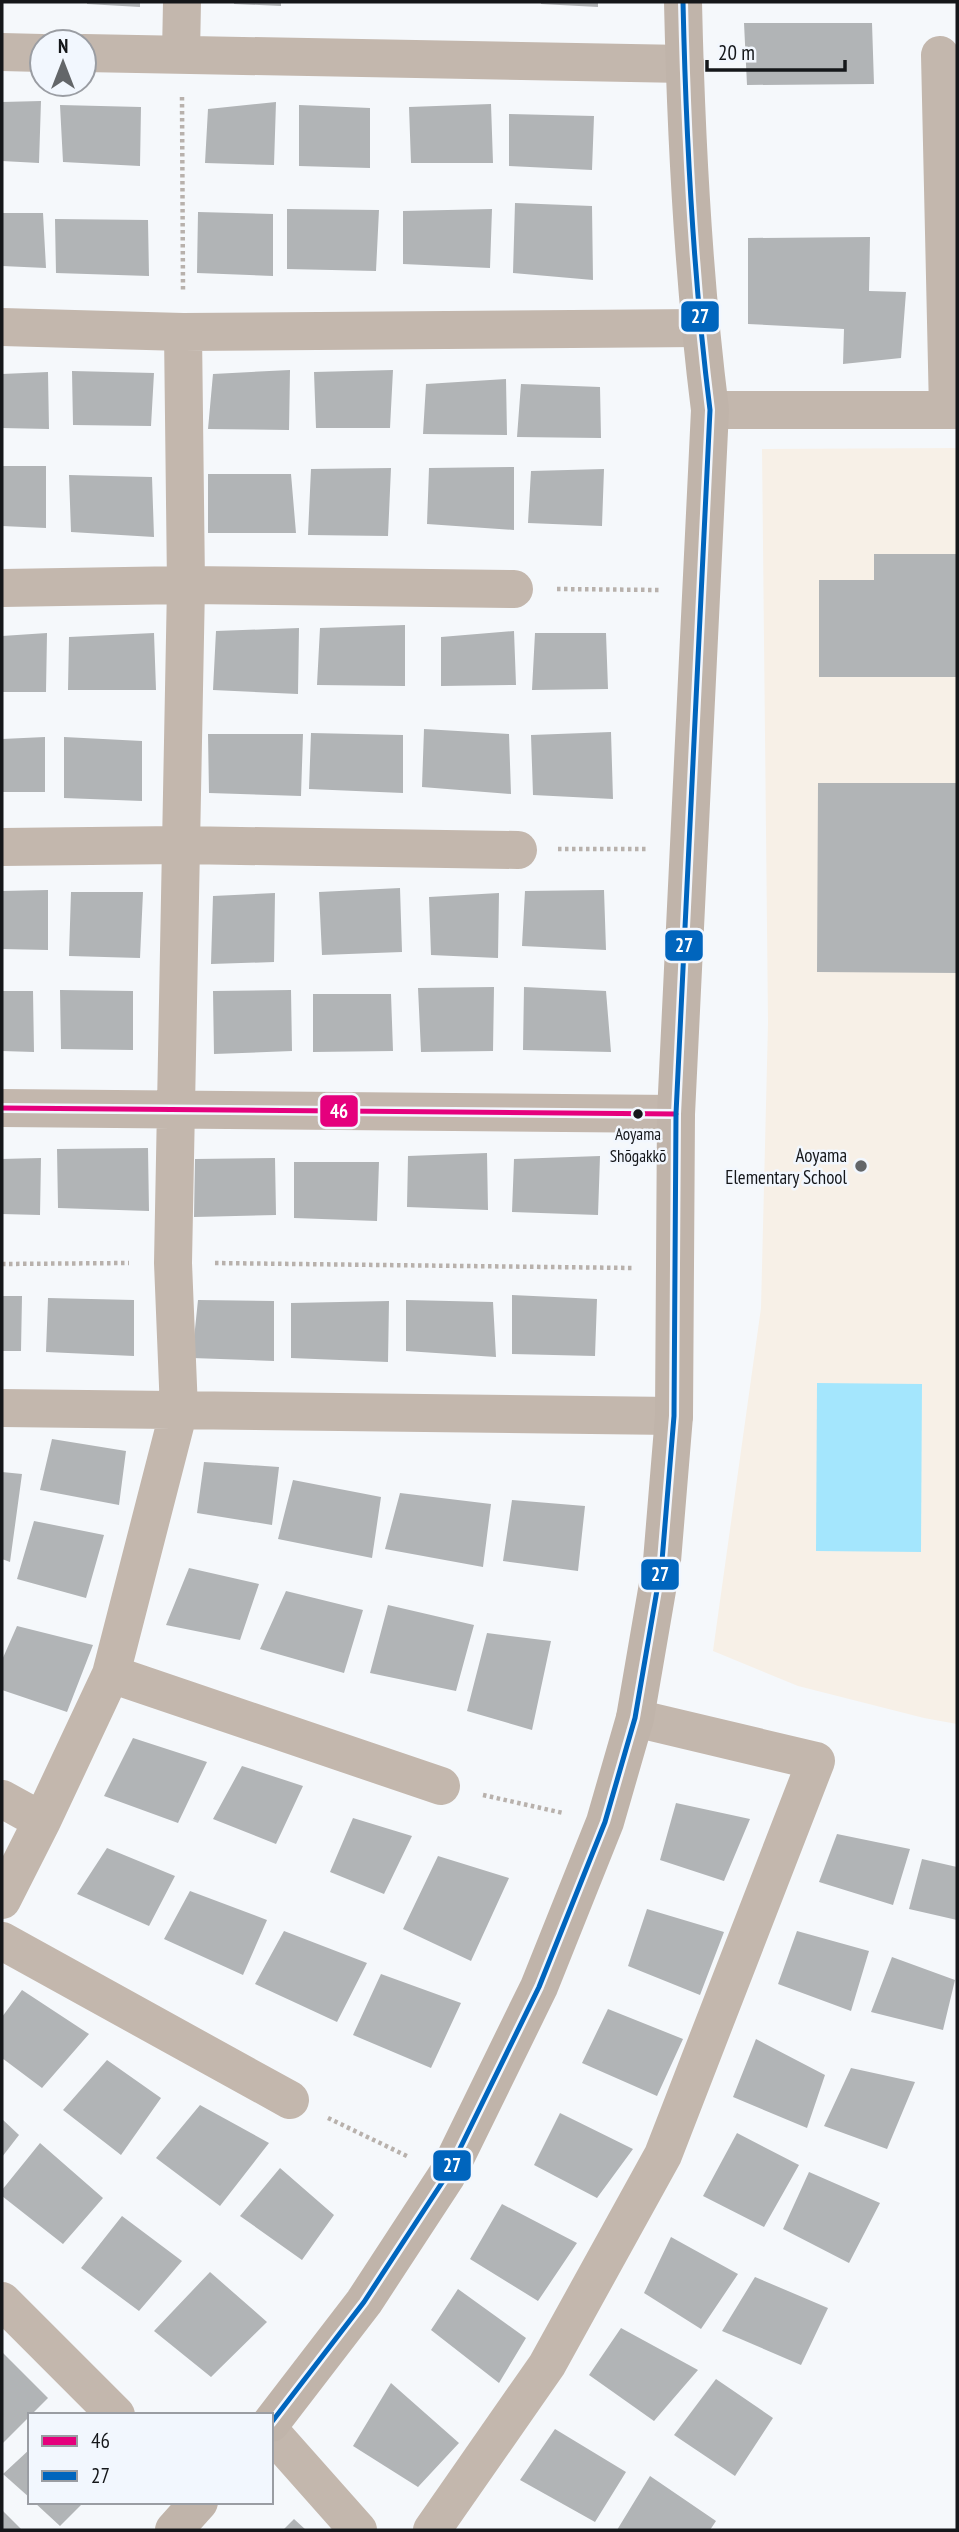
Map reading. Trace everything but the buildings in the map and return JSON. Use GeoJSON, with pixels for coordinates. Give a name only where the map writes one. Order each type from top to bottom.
{"type":"FeatureCollection","features":[{"type":"Feature","properties":{"kind":"street"},"geometry":{"type":"LineString","coordinates":[[181,54],[182,2]]}},
{"type":"Feature","properties":{"kind":"street"},"geometry":{"type":"LineString","coordinates":[[273,2420],[364,2301],[447,2175],[540,1987],[605,1822],[635,1718],[662,1561],[674,1416],[676,1114],[710,410],[700,328],[683,2]]}},
{"type":"Feature","properties":{"kind":"street"},"geometry":{"type":"LineString","coordinates":[[2,52],[28,53]]}},
{"type":"Feature","properties":{"kind":"street"},"geometry":{"type":"LineString","coordinates":[[98,53],[685,64]]}},
{"type":"Feature","properties":{"kind":"street"},"geometry":{"type":"LineString","coordinates":[[710,410],[952,410],[940,55]]}},
{"type":"Feature","properties":{"kind":"street"},"geometry":{"type":"LineString","coordinates":[[2,327],[183,331],[700,328]]}},
{"type":"Feature","properties":{"kind":"street"},"geometry":{"type":"LineString","coordinates":[[2,1900],[111,1674],[179,1410],[173,1263],[186,584],[183,331]]}},
{"type":"Feature","properties":{"kind":"street"},"geometry":{"type":"LineString","coordinates":[[2,587],[186,584],[514,589]]}},
{"type":"Feature","properties":{"kind":"street"},"geometry":{"type":"LineString","coordinates":[[2,847],[180,845],[518,850]]}},
{"type":"Feature","properties":{"kind":"street"},"geometry":{"type":"LineString","coordinates":[[2,1108],[676,1114]]}},
{"type":"Feature","properties":{"kind":"street"},"geometry":{"type":"LineString","coordinates":[[2,1408],[674,1416]]}},
{"type":"Feature","properties":{"kind":"street"},"geometry":{"type":"LineString","coordinates":[[111,1674],[441,1786]]}},
{"type":"Feature","properties":{"kind":"street"},"geometry":{"type":"LineString","coordinates":[[432,2530],[547,2365],[663,2155],[816,1761],[635,1718]]}},
{"type":"Feature","properties":{"kind":"street"},"geometry":{"type":"LineString","coordinates":[[2,1799],[42,1821]]}},
{"type":"Feature","properties":{"kind":"street"},"geometry":{"type":"LineString","coordinates":[[2,1941],[290,2100]]}},
{"type":"Feature","properties":{"kind":"street"},"geometry":{"type":"LineString","coordinates":[[2,2301],[114,2413]]}},
{"type":"Feature","properties":{"kind":"street"},"geometry":{"type":"LineString","coordinates":[[273,2434],[358,2530]]}},
{"type":"Feature","properties":{"kind":"street"},"geometry":{"type":"LineString","coordinates":[[174,2530],[197,2504]]}},
{"type":"Feature","properties":{"kind":"path"},"geometry":{"type":"LineString","coordinates":[[181,54],[183,331]]}},
{"type":"Feature","properties":{"kind":"path"},"geometry":{"type":"LineString","coordinates":[[514,589],[702,591]]}},
{"type":"Feature","properties":{"kind":"path"},"geometry":{"type":"LineString","coordinates":[[518,850],[687,848]]}},
{"type":"Feature","properties":{"kind":"path"},"geometry":{"type":"LineString","coordinates":[[2,1264],[676,1268]]}},
{"type":"Feature","properties":{"kind":"path"},"geometry":{"type":"LineString","coordinates":[[441,1786],[605,1822]]}},
{"type":"Feature","properties":{"kind":"path"},"geometry":{"type":"LineString","coordinates":[[290,2100],[447,2175]]}},
{"type":"Feature","properties":{"kind":"shaded area","name":"Aoyama Elementary School"},"geometry":{"type":"Polygon","coordinates":[[[957,448],[957,1724],[798,1686],[713,1651],[761,1308],[768,1023],[762,449],[957,448]]]}},
{"type":"Feature","properties":{"kind":"water"},"geometry":{"type":"Polygon","coordinates":[[[817,1383],[922,1384],[921,1552],[816,1551],[817,1383]]]}},
{"type":"Feature","properties":{"kind":"transit line","name":"27"},"geometry":{"type":"LineString","coordinates":[[273,2420],[364,2302],[447,2175],[539,1987],[605,1822],[635,1718],[662,1561],[674,1416],[676,1114],[710,410],[691,206],[683,2]]}},
{"type":"Feature","properties":{"kind":"transit line","name":"46"},"geometry":{"type":"LineString","coordinates":[[2,1108],[676,1114]]}},
{"type":"Feature","properties":{"kind":"place","name":"Aoyama Shōgakkō"},"geometry":{"type":"Point","coordinates":[638,1114]}},
{"type":"Feature","properties":{"kind":"place","name":"Aoyama Elementary School"},"geometry":{"type":"Point","coordinates":[861,1166]}}]}
